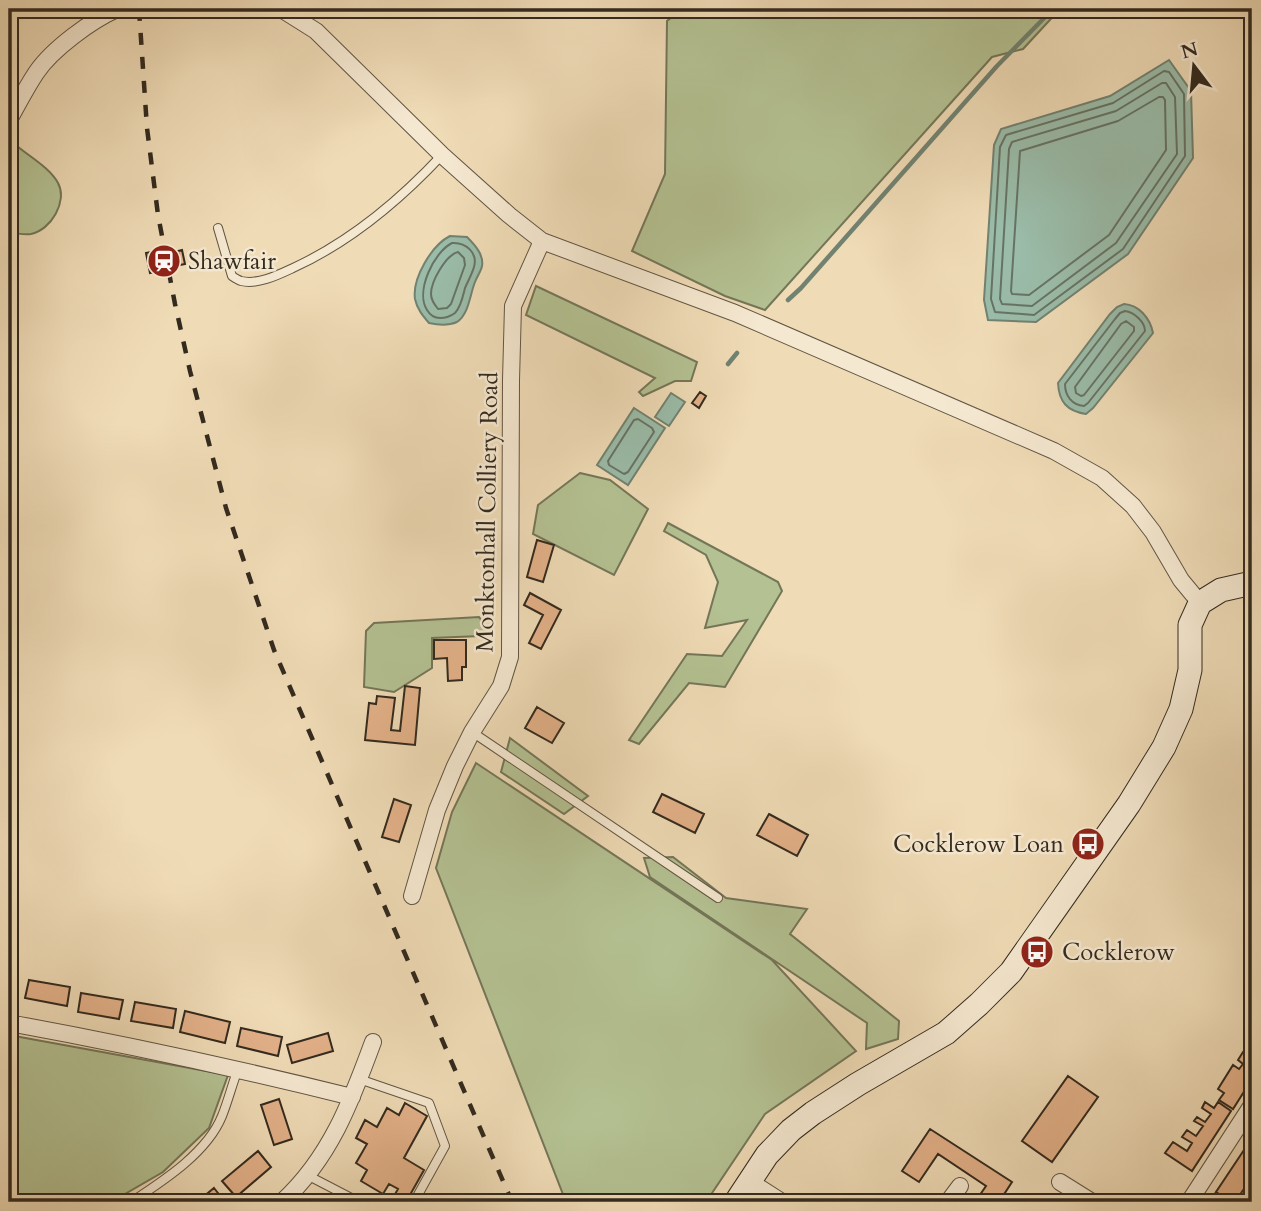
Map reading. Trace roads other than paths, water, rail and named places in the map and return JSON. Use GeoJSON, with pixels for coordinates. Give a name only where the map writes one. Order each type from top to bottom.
{"type":"FeatureCollection","features":[{"type":"Feature","properties":{"kind":"main road"},"geometry":{"type":"LineString","coordinates":[[736,1202],[767,1155],[791,1130],[858,1084],[946,1033],[1011,972],[1129,803],[1164,747],[1181,709],[1190,670],[1190,625],[1200,603],[1221,590],[1252,583]]}},
{"type":"Feature","properties":{"kind":"street"},"geometry":{"type":"LineString","coordinates":[[9,120],[37,71],[62,46],[102,16],[117,9]]}},
{"type":"Feature","properties":{"kind":"street"},"geometry":{"type":"LineString","coordinates":[[281,9],[316,31],[442,155],[542,241],[735,313],[1054,451],[1102,478],[1133,506],[1153,532],[1181,580],[1200,603]]}},
{"type":"Feature","properties":{"kind":"street","name":"Monktonhall Colliery Road"},"geometry":{"type":"LineString","coordinates":[[412,895],[437,810],[455,766],[472,732],[501,686],[510,657],[510,380],[513,306],[542,241]]}},
{"type":"Feature","properties":{"kind":"street"},"geometry":{"type":"LineString","coordinates":[[9,1023],[94,1038],[352,1097]]}},
{"type":"Feature","properties":{"kind":"street"},"geometry":{"type":"LineString","coordinates":[[282,1202],[318,1162],[341,1124],[373,1042]]}},
{"type":"Feature","properties":{"kind":"street"},"geometry":{"type":"LineString","coordinates":[[1189,1202],[1252,1105]]}},
{"type":"Feature","properties":{"kind":"street"},"geometry":{"type":"LineString","coordinates":[[749,1181],[782,1202]]}},
{"type":"Feature","properties":{"kind":"street"},"geometry":{"type":"LineString","coordinates":[[1060,1182],[1092,1202]]}},
{"type":"Feature","properties":{"kind":"street"},"geometry":{"type":"LineString","coordinates":[[948,1202],[960,1186]]}},
{"type":"Feature","properties":{"kind":"lane"},"geometry":{"type":"LineString","coordinates":[[218,228],[232,276],[242,281],[257,281],[278,275],[310,260],[359,230],[417,182],[442,155]]}},
{"type":"Feature","properties":{"kind":"lane"},"geometry":{"type":"LineString","coordinates":[[472,732],[718,898]]}},
{"type":"Feature","properties":{"kind":"lane"},"geometry":{"type":"LineString","coordinates":[[131,1202],[166,1180],[207,1142],[222,1118],[237,1069]]}},
{"type":"Feature","properties":{"kind":"lane"},"geometry":{"type":"LineString","coordinates":[[359,1079],[429,1103],[445,1146],[414,1202]]}},
{"type":"Feature","properties":{"kind":"lane"},"geometry":{"type":"LineString","coordinates":[[307,1175],[359,1202]]}},
{"type":"Feature","properties":{"kind":"water"},"geometry":{"type":"Polygon","coordinates":[[[1169,60],[1191,91],[1193,158],[1128,254],[1036,322],[988,320],[984,300],[994,145],[1001,129],[1110,96],[1169,60]]]}},
{"type":"Feature","properties":{"kind":"water"},"geometry":{"type":"Polygon","coordinates":[[[450,236],[467,237],[480,254],[482,266],[467,309],[461,318],[457,322],[439,325],[429,323],[420,312],[415,291],[420,272],[430,254],[450,236]]]}},
{"type":"Feature","properties":{"kind":"water"},"geometry":{"type":"Polygon","coordinates":[[[1124,304],[1143,313],[1153,333],[1093,408],[1086,414],[1074,411],[1062,400],[1058,383],[1110,314],[1124,304]]]}},
{"type":"Feature","properties":{"kind":"water"},"geometry":{"type":"Polygon","coordinates":[[[671,393],[685,402],[669,426],[655,417],[671,393]]]}},
{"type":"Feature","properties":{"kind":"water"},"geometry":{"type":"Polygon","coordinates":[[[634,408],[665,428],[628,485],[597,465],[634,408]]]}},
{"type":"Feature","properties":{"kind":"waterway"},"geometry":{"type":"LineString","coordinates":[[788,300],[997,66],[1053,9]]}},
{"type":"Feature","properties":{"kind":"waterway"},"geometry":{"type":"LineString","coordinates":[[728,364],[737,353]]}},
{"type":"Feature","properties":{"kind":"railway"},"geometry":{"type":"LineString","coordinates":[[139,9],[147,128],[158,215],[190,371],[226,508],[274,650],[512,1202]]}},
{"type":"Feature","properties":{"kind":"place","name":"Shawfair"},"geometry":{"type":"Point","coordinates":[164,261]}},
{"type":"Feature","properties":{"kind":"place","name":"Cocklerow Loan"},"geometry":{"type":"Point","coordinates":[1088,844]}},
{"type":"Feature","properties":{"kind":"place","name":"Cocklerow"},"geometry":{"type":"Point","coordinates":[1037,952]}}]}
